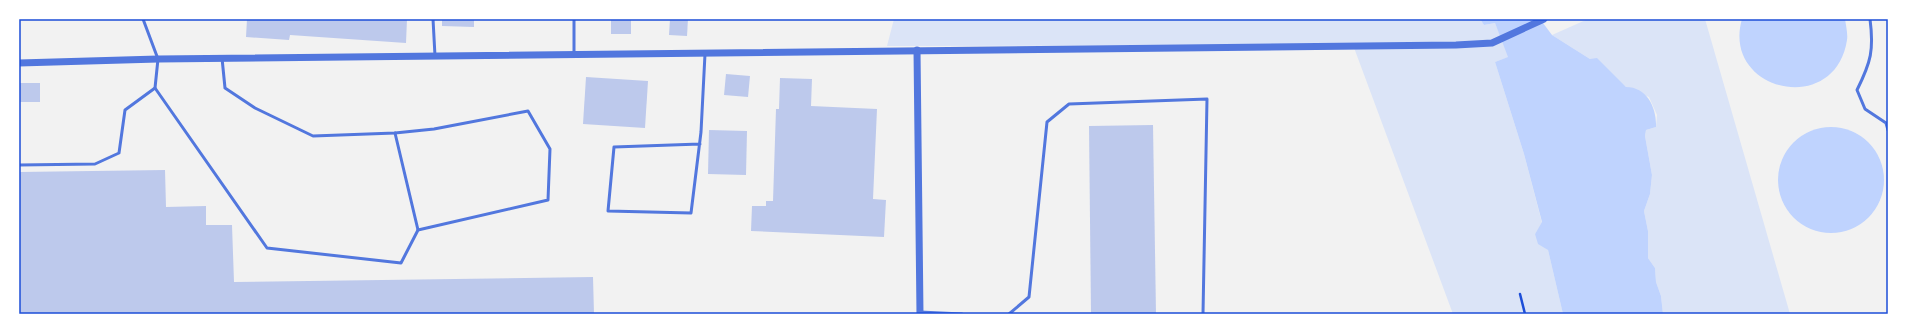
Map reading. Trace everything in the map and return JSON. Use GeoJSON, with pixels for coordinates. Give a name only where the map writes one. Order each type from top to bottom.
{"type":"FeatureCollection","features":[{"type":"Feature","properties":{"kind":"street"},"geometry":{"type":"LineString","coordinates":[[19,63],[222,58],[1456,45],[1492,43],[1544,19]]}},
{"type":"Feature","properties":{"kind":"street"},"geometry":{"type":"LineString","coordinates":[[917,50],[920,313]]}},
{"type":"Feature","properties":{"kind":"lane"},"geometry":{"type":"LineString","coordinates":[[143,19],[158,59],[155,88],[267,248],[400,262],[418,230],[395,133]]}},
{"type":"Feature","properties":{"kind":"lane"},"geometry":{"type":"LineString","coordinates":[[433,19],[435,56]]}},
{"type":"Feature","properties":{"kind":"lane"},"geometry":{"type":"LineString","coordinates":[[574,19],[574,54]]}},
{"type":"Feature","properties":{"kind":"lane"},"geometry":{"type":"LineString","coordinates":[[1870,19],[1873,41],[1870,59],[1857,90],[1865,109],[1886,123],[1888,130]]}},
{"type":"Feature","properties":{"kind":"lane"},"geometry":{"type":"LineString","coordinates":[[700,144],[614,147],[608,211],[691,213],[700,144],[705,53]]}},
{"type":"Feature","properties":{"kind":"lane"},"geometry":{"type":"LineString","coordinates":[[222,58],[225,88],[255,108],[313,136],[395,133],[434,129],[528,111],[550,149],[548,200],[418,230]]}},
{"type":"Feature","properties":{"kind":"lane"},"geometry":{"type":"LineString","coordinates":[[19,165],[95,164],[119,153],[125,110],[155,88]]}},
{"type":"Feature","properties":{"kind":"lane"},"geometry":{"type":"LineString","coordinates":[[1009,314],[1029,297],[1047,122],[1069,104],[1207,99],[1204,314]]}},
{"type":"Feature","properties":{"kind":"lane"},"geometry":{"type":"LineString","coordinates":[[920,313],[962,314]]}},
{"type":"Feature","properties":{"kind":"path"},"geometry":{"type":"LineString","coordinates":[[1520,294],[1525,314]]}},
{"type":"Feature","properties":{"kind":"shaded area"},"geometry":{"type":"Polygon","coordinates":[[[894,19],[1480,19],[1484,25],[1495,23],[1509,57],[1495,62],[1524,154],[1542,223],[1535,234],[1548,250],[1563,314],[1453,314],[1353,45],[887,46],[894,19]]]}},
{"type":"Feature","properties":{"kind":"shaded area"},"geometry":{"type":"Polygon","coordinates":[[[1588,19],[1705,19],[1790,314],[1663,314],[1661,296],[1656,282],[1655,268],[1648,258],[1648,231],[1644,211],[1650,194],[1652,175],[1645,136],[1646,130],[1656,127],[1657,115],[1649,97],[1626,87],[1590,59],[1552,35],[1588,19]]]}},
{"type":"Feature","properties":{"kind":"water"},"geometry":{"type":"Polygon","coordinates":[[[1480,19],[1540,19],[1552,35],[1590,59],[1597,58],[1626,87],[1640,91],[1649,100],[1655,113],[1656,127],[1646,130],[1645,136],[1652,175],[1650,194],[1644,211],[1648,231],[1648,258],[1655,268],[1656,282],[1661,296],[1663,314],[1563,314],[1548,250],[1538,244],[1535,234],[1542,222],[1524,154],[1495,62],[1508,57],[1495,23],[1484,25],[1480,19]]]}},
{"type":"Feature","properties":{"kind":"water"},"geometry":{"type":"Polygon","coordinates":[[[1742,19],[1845,19],[1847,40],[1838,64],[1823,80],[1803,87],[1782,86],[1763,78],[1748,64],[1740,44],[1742,19]]]}},
{"type":"Feature","properties":{"kind":"water"},"geometry":{"type":"Polygon","coordinates":[[[1831,127],[1851,131],[1869,142],[1880,160],[1884,180],[1880,200],[1869,218],[1851,229],[1831,233],[1811,229],[1793,218],[1782,200],[1778,180],[1782,160],[1793,142],[1811,131],[1831,127]]]}},
{"type":"Feature","properties":{"kind":"building"},"geometry":{"type":"Polygon","coordinates":[[[247,19],[407,19],[406,43],[290,35],[289,40],[246,37],[247,19]]]}},
{"type":"Feature","properties":{"kind":"building"},"geometry":{"type":"Polygon","coordinates":[[[442,19],[474,19],[474,27],[442,26],[442,19]]]}},
{"type":"Feature","properties":{"kind":"building"},"geometry":{"type":"Polygon","coordinates":[[[611,19],[631,19],[631,34],[611,34],[611,19]]]}},
{"type":"Feature","properties":{"kind":"building"},"geometry":{"type":"Polygon","coordinates":[[[670,19],[688,19],[687,36],[669,35],[670,19]]]}},
{"type":"Feature","properties":{"kind":"building"},"geometry":{"type":"Polygon","coordinates":[[[726,74],[750,76],[748,97],[724,95],[726,74]]]}},
{"type":"Feature","properties":{"kind":"building"},"geometry":{"type":"Polygon","coordinates":[[[586,77],[648,81],[645,128],[583,124],[586,77]]]}},
{"type":"Feature","properties":{"kind":"building"},"geometry":{"type":"Polygon","coordinates":[[[780,78],[812,79],[811,106],[877,109],[873,199],[886,200],[884,237],[751,231],[752,206],[766,206],[766,201],[773,201],[776,109],[779,109],[780,78]]]}},
{"type":"Feature","properties":{"kind":"building"},"geometry":{"type":"Polygon","coordinates":[[[19,83],[40,83],[40,102],[19,102],[19,83]]]}},
{"type":"Feature","properties":{"kind":"building"},"geometry":{"type":"Polygon","coordinates":[[[1153,125],[1156,314],[1091,314],[1089,126],[1153,125]]]}},
{"type":"Feature","properties":{"kind":"building"},"geometry":{"type":"Polygon","coordinates":[[[709,130],[747,131],[746,175],[708,174],[709,130]]]}},
{"type":"Feature","properties":{"kind":"building"},"geometry":{"type":"Polygon","coordinates":[[[165,170],[166,207],[206,206],[206,225],[232,225],[234,282],[593,277],[594,314],[19,314],[19,172],[165,170]]]}}]}
